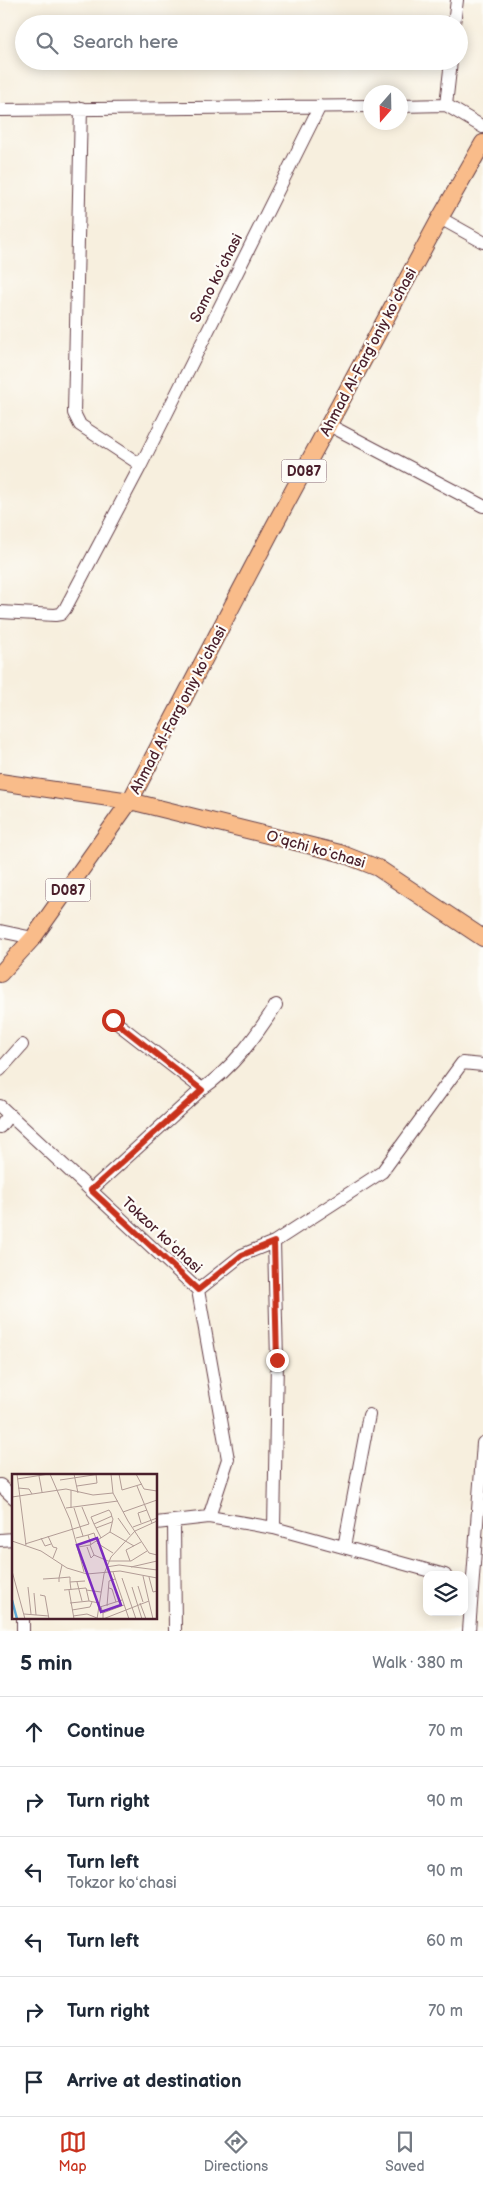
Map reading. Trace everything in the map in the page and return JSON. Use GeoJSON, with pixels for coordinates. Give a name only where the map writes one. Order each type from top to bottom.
{"type":"FeatureCollection","features":[{"type":"Feature","properties":{"kind":"main road","name":"Ahmad Al-Fargʻoniy koʻchasi"},"geometry":{"type":"LineString","coordinates":[[130,801],[328,425],[440,218],[483,143]]}},
{"type":"Feature","properties":{"kind":"main road","name":"Oʻqchi koʻchasi"},"geometry":{"type":"LineString","coordinates":[[0,782],[130,801],[340,852],[378,868],[483,938]]}},
{"type":"Feature","properties":{"kind":"main road","name":"D087"},"geometry":{"type":"LineString","coordinates":[[0,974],[33,938],[130,801]]}},
{"type":"Feature","properties":{"kind":"street"},"geometry":{"type":"LineString","coordinates":[[455,15],[456,0]]}},
{"type":"Feature","properties":{"kind":"street"},"geometry":{"type":"LineString","coordinates":[[446,105],[450,70]]}},
{"type":"Feature","properties":{"kind":"street"},"geometry":{"type":"LineString","coordinates":[[408,106],[446,105],[483,127]]}},
{"type":"Feature","properties":{"kind":"street","name":"Samo koʻchasi"},"geometry":{"type":"LineString","coordinates":[[0,612],[61,614],[141,465],[320,106]]}},
{"type":"Feature","properties":{"kind":"street"},"geometry":{"type":"LineString","coordinates":[[0,110],[363,106]]}},
{"type":"Feature","properties":{"kind":"street"},"geometry":{"type":"LineString","coordinates":[[81,108],[74,413],[80,425],[141,465]]}},
{"type":"Feature","properties":{"kind":"street"},"geometry":{"type":"LineString","coordinates":[[440,218],[483,242]]}},
{"type":"Feature","properties":{"kind":"street"},"geometry":{"type":"LineString","coordinates":[[328,425],[483,506]]}},
{"type":"Feature","properties":{"kind":"street"},"geometry":{"type":"LineString","coordinates":[[0,931],[33,938]]}},
{"type":"Feature","properties":{"kind":"street"},"geometry":{"type":"LineString","coordinates":[[91,1190],[213,1082],[251,1042],[276,1004]]}},
{"type":"Feature","properties":{"kind":"street"},"geometry":{"type":"LineString","coordinates":[[113,1020],[202,1090]]}},
{"type":"Feature","properties":{"kind":"street"},"geometry":{"type":"LineString","coordinates":[[0,1070],[22,1045]]}},
{"type":"Feature","properties":{"kind":"street"},"geometry":{"type":"LineString","coordinates":[[198,1290],[242,1255],[274,1242],[382,1172],[462,1063],[483,1065]]}},
{"type":"Feature","properties":{"kind":"street"},"geometry":{"type":"LineString","coordinates":[[0,1127],[5,1111]]}},
{"type":"Feature","properties":{"kind":"street","name":"Tokzor koʻchasi"},"geometry":{"type":"LineString","coordinates":[[5,1111],[198,1290],[228,1459],[209,1517]]}},
{"type":"Feature","properties":{"kind":"street"},"geometry":{"type":"LineString","coordinates":[[274,1242],[277,1360],[274,1528]]}},
{"type":"Feature","properties":{"kind":"street"},"geometry":{"type":"LineString","coordinates":[[344,1547],[369,1415]]}},
{"type":"Feature","properties":{"kind":"street"},"geometry":{"type":"LineString","coordinates":[[469,1631],[468,1581],[483,1443]]}},
{"type":"Feature","properties":{"kind":"street"},"geometry":{"type":"LineString","coordinates":[[0,1485],[12,1496]]}},
{"type":"Feature","properties":{"kind":"street"},"geometry":{"type":"LineString","coordinates":[[158,1523],[209,1517],[274,1528],[431,1571]]}},
{"type":"Feature","properties":{"kind":"street"},"geometry":{"type":"LineString","coordinates":[[174,1521],[174,1631]]}},
{"type":"Feature","properties":{"kind":"street"},"geometry":{"type":"LineString","coordinates":[[23,1618],[23,1631]]}},
{"type":"Feature","properties":{"kind":"route"},"geometry":{"type":"LineString","coordinates":[[113,1020],[202,1090],[91,1190],[198,1290],[242,1255],[274,1242],[277,1360]]}}]}
